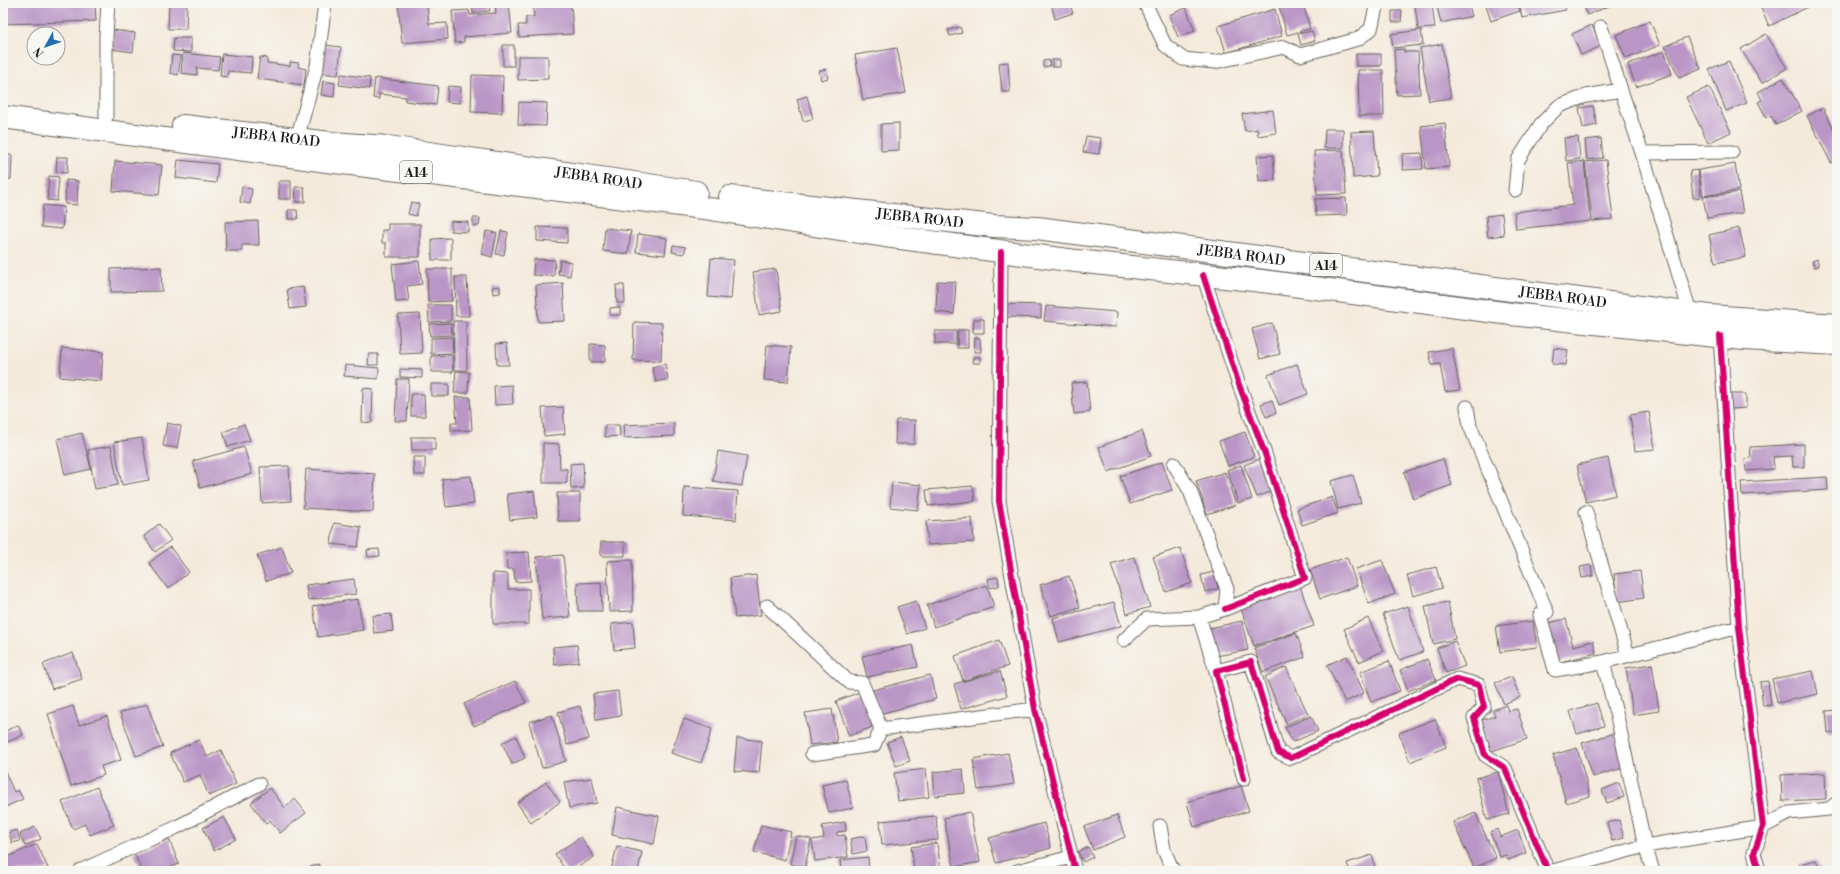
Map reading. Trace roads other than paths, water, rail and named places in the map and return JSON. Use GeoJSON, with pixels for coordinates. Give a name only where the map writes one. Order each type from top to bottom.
{"type":"FeatureCollection","features":[{"type":"Feature","properties":{"kind":"highway","name":"JEBBA ROAD"},"geometry":{"type":"LineString","coordinates":[[3,102],[106,117],[388,148],[759,201],[994,226],[1037,228],[1690,312],[1709,316],[1837,324]]}},
{"type":"Feature","properties":{"kind":"highway","name":"JEBBA ROAD"},"geometry":{"type":"LineString","coordinates":[[3,117],[327,161],[704,208],[828,228],[1000,252],[1203,275],[1511,314],[1720,336],[1837,344]]}},
{"type":"Feature","properties":{"kind":"street"},"geometry":{"type":"LineString","coordinates":[[106,117],[106,36],[108,3]]}},
{"type":"Feature","properties":{"kind":"street"},"geometry":{"type":"LineString","coordinates":[[297,139],[317,66],[325,3]]}},
{"type":"Feature","properties":{"kind":"street"},"geometry":{"type":"LineString","coordinates":[[1145,3],[1165,46],[1183,59],[1216,62],[1284,47],[1300,55],[1358,39],[1371,29],[1377,3]]}},
{"type":"Feature","properties":{"kind":"street"},"geometry":{"type":"LineString","coordinates":[[1601,27],[1642,153],[1690,312]]}},
{"type":"Feature","properties":{"kind":"street"},"geometry":{"type":"LineString","coordinates":[[1515,190],[1518,160],[1541,124],[1559,106],[1586,96],[1621,90]]}},
{"type":"Feature","properties":{"kind":"street"},"geometry":{"type":"LineString","coordinates":[[1642,153],[1732,152]]}},
{"type":"Feature","properties":{"kind":"street"},"geometry":{"type":"LineString","coordinates":[[1000,252],[999,501],[1035,709],[1075,871]]}},
{"type":"Feature","properties":{"kind":"street"},"geometry":{"type":"LineString","coordinates":[[1124,640],[1147,619],[1199,616],[1225,609],[1305,578],[1203,275]]}},
{"type":"Feature","properties":{"kind":"street"},"geometry":{"type":"LineString","coordinates":[[1720,336],[1739,627],[1763,827],[1754,853],[1759,871]]}},
{"type":"Feature","properties":{"kind":"street"},"geometry":{"type":"LineString","coordinates":[[1467,407],[1470,426],[1547,612],[1540,615],[1555,670],[1603,662],[1739,627]]}},
{"type":"Feature","properties":{"kind":"street"},"geometry":{"type":"LineString","coordinates":[[1174,464],[1190,491],[1227,589],[1225,609]]}},
{"type":"Feature","properties":{"kind":"street"},"geometry":{"type":"LineString","coordinates":[[1586,512],[1628,655]]}},
{"type":"Feature","properties":{"kind":"street"},"geometry":{"type":"LineString","coordinates":[[767,606],[849,682],[862,683],[881,729],[874,745],[812,754]]}},
{"type":"Feature","properties":{"kind":"street"},"geometry":{"type":"LineString","coordinates":[[1199,616],[1216,671],[1244,778]]}},
{"type":"Feature","properties":{"kind":"street"},"geometry":{"type":"LineString","coordinates":[[1216,671],[1251,662],[1278,752],[1291,758],[1457,679],[1479,685],[1484,707],[1474,718],[1485,755],[1505,768],[1548,871]]}},
{"type":"Feature","properties":{"kind":"street"},"geometry":{"type":"LineString","coordinates":[[1603,662],[1618,720],[1645,846],[1653,871]]}},
{"type":"Feature","properties":{"kind":"street"},"geometry":{"type":"LineString","coordinates":[[881,729],[1035,709]]}},
{"type":"Feature","properties":{"kind":"street"},"geometry":{"type":"LineString","coordinates":[[80,871],[175,828],[259,784]]}},
{"type":"Feature","properties":{"kind":"street"},"geometry":{"type":"LineString","coordinates":[[1553,871],[1645,846],[1763,827],[1789,813],[1829,809],[1837,804]]}},
{"type":"Feature","properties":{"kind":"street"},"geometry":{"type":"LineString","coordinates":[[1160,826],[1164,850],[1173,871]]}},
{"type":"Feature","properties":{"kind":"street"},"geometry":{"type":"LineString","coordinates":[[1017,871],[1071,857]]}}]}
